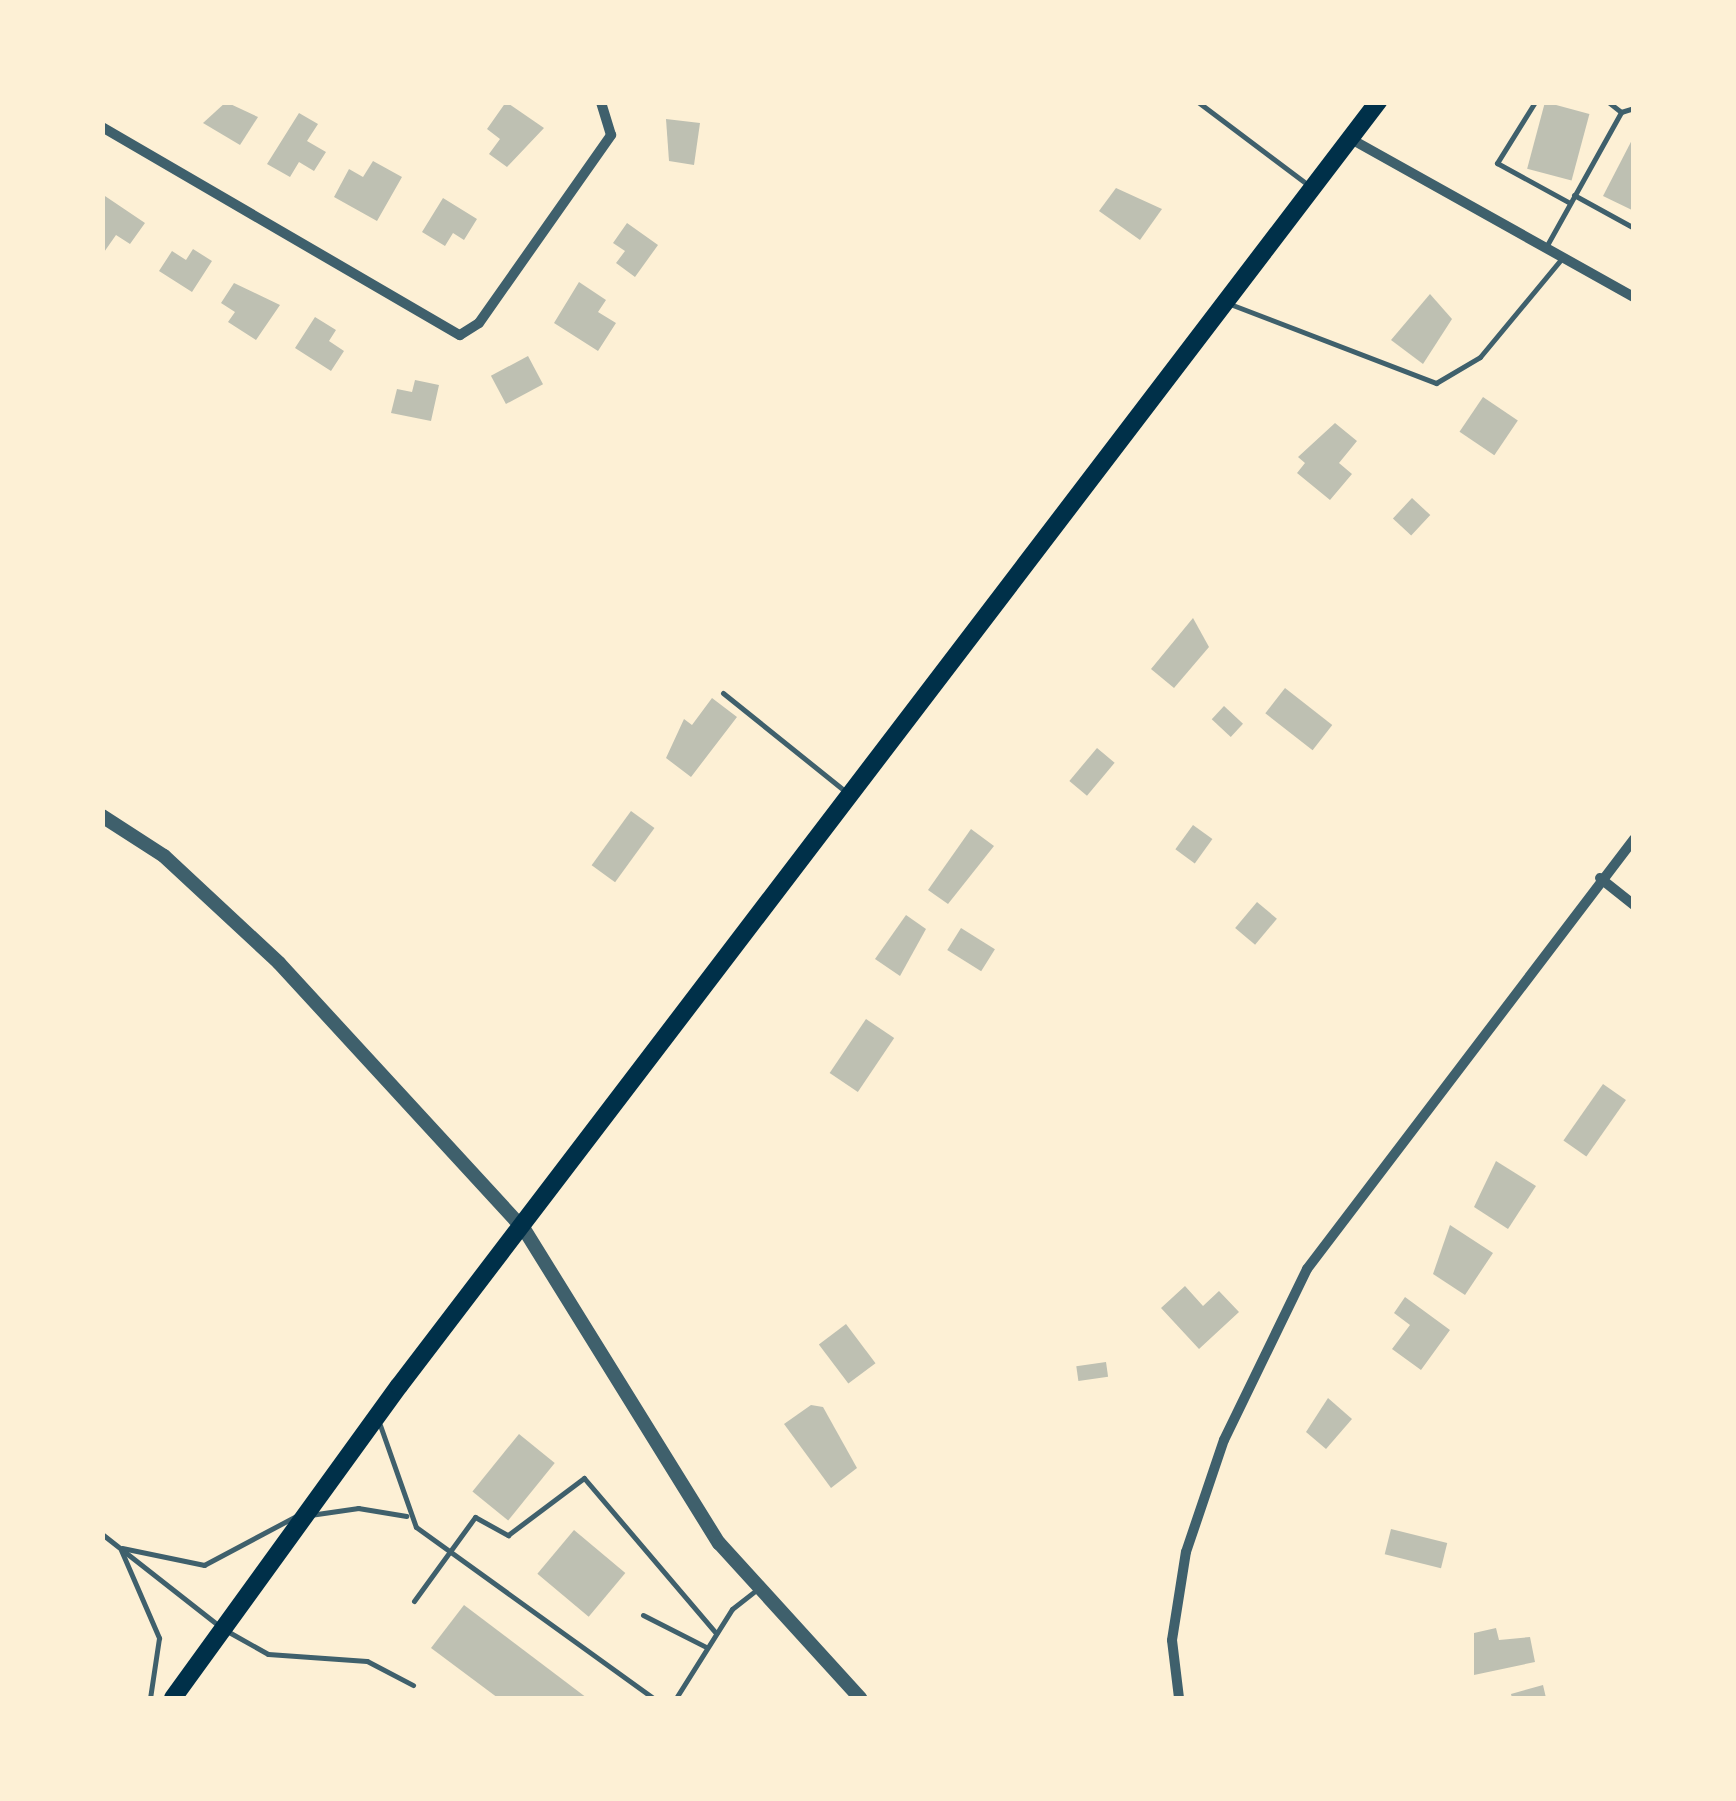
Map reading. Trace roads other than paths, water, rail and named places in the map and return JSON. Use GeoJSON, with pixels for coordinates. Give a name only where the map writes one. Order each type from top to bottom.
{"type":"FeatureCollection","features":[{"type":"Feature","properties":{"kind":"main road"},"geometry":{"type":"LineString","coordinates":[[174,1698],[377,1416],[524,1229],[1378,102]]}},
{"type":"Feature","properties":{"kind":"street"},"geometry":{"type":"LineString","coordinates":[[102,127],[460,335],[490,308],[611,135],[602,102]]}},
{"type":"Feature","properties":{"kind":"street"},"geometry":{"type":"LineString","coordinates":[[1351,139],[1634,297]]}},
{"type":"Feature","properties":{"kind":"street"},"geometry":{"type":"LineString","coordinates":[[102,816],[164,856],[279,963],[524,1229],[665,1464],[756,1591],[860,1698]]}},
{"type":"Feature","properties":{"kind":"street"},"geometry":{"type":"LineString","coordinates":[[1179,1698],[1172,1640],[1186,1552],[1224,1440],[1307,1269],[1600,878],[1634,839]]}},
{"type":"Feature","properties":{"kind":"street"},"geometry":{"type":"LineString","coordinates":[[1600,878],[1634,904]]}},
{"type":"Feature","properties":{"kind":"lane"},"geometry":{"type":"LineString","coordinates":[[1198,102],[1314,188]]}},
{"type":"Feature","properties":{"kind":"lane"},"geometry":{"type":"LineString","coordinates":[[1535,102],[1498,163],[1570,203]]}},
{"type":"Feature","properties":{"kind":"lane"},"geometry":{"type":"LineString","coordinates":[[1608,102],[1621,112]]}},
{"type":"Feature","properties":{"kind":"lane"},"geometry":{"type":"LineString","coordinates":[[1546,246],[1621,112],[1634,108]]}},
{"type":"Feature","properties":{"kind":"lane"},"geometry":{"type":"LineString","coordinates":[[1574,196],[1634,228]]}},
{"type":"Feature","properties":{"kind":"lane"},"geometry":{"type":"LineString","coordinates":[[1227,303],[1436,383],[1480,357],[1564,256]]}},
{"type":"Feature","properties":{"kind":"lane"},"geometry":{"type":"LineString","coordinates":[[722,693],[852,797]]}},
{"type":"Feature","properties":{"kind":"lane"},"geometry":{"type":"LineString","coordinates":[[377,1416],[406,1516]]}},
{"type":"Feature","properties":{"kind":"lane"},"geometry":{"type":"LineString","coordinates":[[414,1601],[475,1517],[508,1535],[584,1478],[716,1632]]}},
{"type":"Feature","properties":{"kind":"lane"},"geometry":{"type":"LineString","coordinates":[[119,1547],[204,1565],[240,1554],[310,1510],[358,1508],[406,1516],[652,1698]]}},
{"type":"Feature","properties":{"kind":"lane"},"geometry":{"type":"LineString","coordinates":[[102,1534],[224,1629],[268,1654],[367,1661],[412,1685]]}},
{"type":"Feature","properties":{"kind":"lane"},"geometry":{"type":"LineString","coordinates":[[119,1547],[159,1638],[150,1698]]}},
{"type":"Feature","properties":{"kind":"lane"},"geometry":{"type":"LineString","coordinates":[[676,1698],[716,1632],[756,1591]]}},
{"type":"Feature","properties":{"kind":"lane"},"geometry":{"type":"LineString","coordinates":[[643,1614],[706,1646]]}}]}
